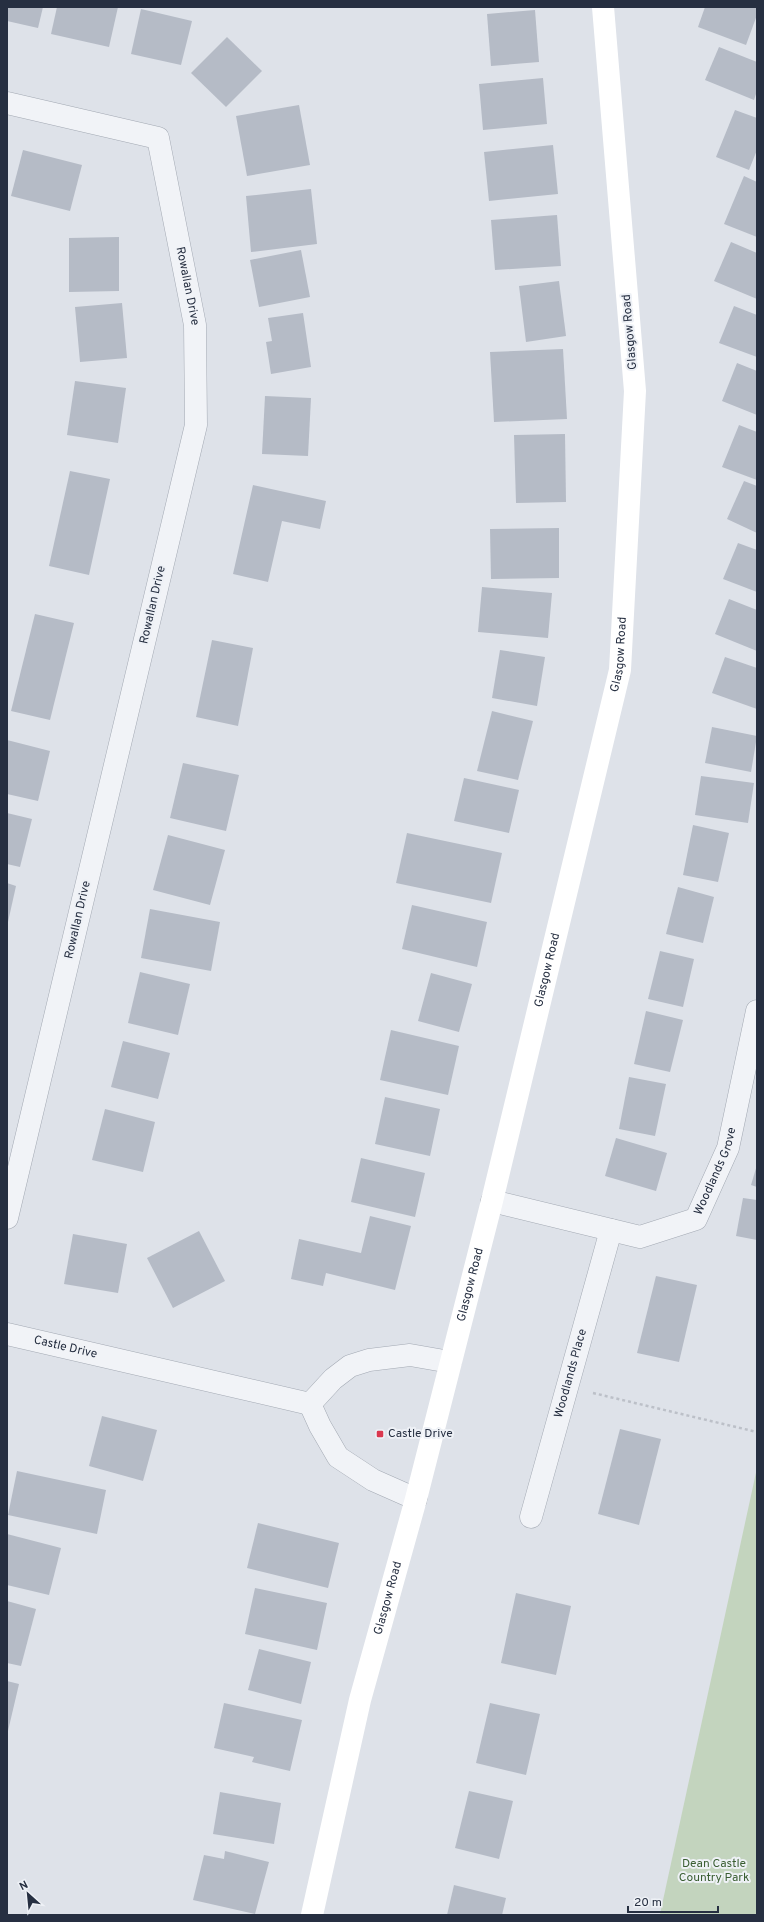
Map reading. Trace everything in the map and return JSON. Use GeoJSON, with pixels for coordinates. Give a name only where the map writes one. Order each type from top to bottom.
{"type":"FeatureCollection","features":[{"type":"Feature","properties":{"kind":"main road","name":"Glasgow Road"},"geometry":{"type":"LineString","coordinates":[[312,1915],[360,1700],[416,1499],[492,1201],[620,670],[635,391],[603,7]]}},
{"type":"Feature","properties":{"kind":"street","name":"Rowallan Drive"},"geometry":{"type":"LineString","coordinates":[[7,103],[158,138],[195,324],[196,409],[196,425],[7,1218]]}},
{"type":"Feature","properties":{"kind":"street","name":"Woodlands Grove"},"geometry":{"type":"LineString","coordinates":[[492,1201],[640,1237],[696,1219],[728,1148],[757,1010]]}},
{"type":"Feature","properties":{"kind":"street","name":"Woodlands Place"},"geometry":{"type":"LineString","coordinates":[[531,1517],[611,1230]]}},
{"type":"Feature","properties":{"kind":"street","name":"Castle Drive"},"geometry":{"type":"LineString","coordinates":[[7,1334],[310,1404]]}},
{"type":"Feature","properties":{"kind":"street"},"geometry":{"type":"LineString","coordinates":[[416,1499],[373,1480],[338,1457],[320,1426],[310,1404],[333,1379],[350,1366],[369,1360],[410,1355],[450,1362]]}},
{"type":"Feature","properties":{"kind":"path"},"geometry":{"type":"LineString","coordinates":[[567,1387],[757,1432]]}},
{"type":"Feature","properties":{"kind":"green space","name":"Dean Castle Country Park"},"geometry":{"type":"Polygon","coordinates":[[[757,1468],[757,1915],[660,1914],[757,1468]]]}},
{"type":"Feature","properties":{"kind":"building"},"geometry":{"type":"Polygon","coordinates":[[[7,7],[43,7],[38,28],[7,21],[7,7]]]}},
{"type":"Feature","properties":{"kind":"building"},"geometry":{"type":"Polygon","coordinates":[[[57,7],[118,7],[109,47],[51,34],[57,7]]]}},
{"type":"Feature","properties":{"kind":"building"},"geometry":{"type":"Polygon","coordinates":[[[705,7],[757,7],[757,15],[746,45],[698,27],[705,7]]]}},
{"type":"Feature","properties":{"kind":"building"},"geometry":{"type":"Polygon","coordinates":[[[141,9],[192,21],[181,65],[131,54],[141,9]]]}},
{"type":"Feature","properties":{"kind":"building"},"geometry":{"type":"Polygon","coordinates":[[[535,10],[539,62],[491,66],[487,14],[535,10]]]}},
{"type":"Feature","properties":{"kind":"building"},"geometry":{"type":"Polygon","coordinates":[[[227,37],[262,71],[226,107],[191,73],[227,37]]]}},
{"type":"Feature","properties":{"kind":"building"},"geometry":{"type":"Polygon","coordinates":[[[719,47],[757,62],[757,91],[754,100],[705,80],[719,47]]]}},
{"type":"Feature","properties":{"kind":"building"},"geometry":{"type":"Polygon","coordinates":[[[543,78],[547,124],[483,130],[479,84],[543,78]]]}},
{"type":"Feature","properties":{"kind":"building"},"geometry":{"type":"Polygon","coordinates":[[[299,105],[310,165],[247,176],[236,116],[299,105]]]}},
{"type":"Feature","properties":{"kind":"building"},"geometry":{"type":"Polygon","coordinates":[[[735,110],[757,118],[757,150],[749,170],[716,157],[735,110]]]}},
{"type":"Feature","properties":{"kind":"building"},"geometry":{"type":"Polygon","coordinates":[[[553,145],[558,194],[489,201],[484,152],[553,145]]]}},
{"type":"Feature","properties":{"kind":"building"},"geometry":{"type":"Polygon","coordinates":[[[23,150],[82,165],[70,211],[11,196],[23,150]]]}},
{"type":"Feature","properties":{"kind":"building"},"geometry":{"type":"Polygon","coordinates":[[[744,176],[757,182],[757,237],[724,224],[744,176]]]}},
{"type":"Feature","properties":{"kind":"building"},"geometry":{"type":"Polygon","coordinates":[[[311,189],[317,244],[251,252],[246,196],[311,189]]]}},
{"type":"Feature","properties":{"kind":"building"},"geometry":{"type":"Polygon","coordinates":[[[557,215],[561,266],[495,270],[491,220],[557,215]]]}},
{"type":"Feature","properties":{"kind":"building"},"geometry":{"type":"Polygon","coordinates":[[[119,237],[119,291],[69,292],[69,238],[119,237]]]}},
{"type":"Feature","properties":{"kind":"building"},"geometry":{"type":"Polygon","coordinates":[[[731,242],[757,253],[757,299],[714,281],[731,242]]]}},
{"type":"Feature","properties":{"kind":"building"},"geometry":{"type":"Polygon","coordinates":[[[301,250],[310,297],[259,307],[250,260],[301,250]]]}},
{"type":"Feature","properties":{"kind":"building"},"geometry":{"type":"Polygon","coordinates":[[[559,281],[566,336],[526,342],[519,286],[559,281]]]}},
{"type":"Feature","properties":{"kind":"building"},"geometry":{"type":"Polygon","coordinates":[[[122,303],[127,358],[80,362],[75,307],[122,303]]]}},
{"type":"Feature","properties":{"kind":"building"},"geometry":{"type":"Polygon","coordinates":[[[734,306],[757,315],[757,357],[719,343],[734,306]]]}},
{"type":"Feature","properties":{"kind":"building"},"geometry":{"type":"Polygon","coordinates":[[[303,313],[311,367],[271,374],[266,342],[272,341],[268,318],[303,313]]]}},
{"type":"Feature","properties":{"kind":"building"},"geometry":{"type":"Polygon","coordinates":[[[563,349],[567,419],[494,422],[490,352],[563,349]]]}},
{"type":"Feature","properties":{"kind":"building"},"geometry":{"type":"Polygon","coordinates":[[[737,363],[757,371],[757,415],[722,401],[737,363]]]}},
{"type":"Feature","properties":{"kind":"building"},"geometry":{"type":"Polygon","coordinates":[[[75,381],[126,388],[118,443],[67,435],[75,381]]]}},
{"type":"Feature","properties":{"kind":"building"},"geometry":{"type":"Polygon","coordinates":[[[265,396],[311,398],[308,456],[262,454],[265,396]]]}},
{"type":"Feature","properties":{"kind":"building"},"geometry":{"type":"Polygon","coordinates":[[[739,425],[757,432],[757,480],[722,467],[739,425]]]}},
{"type":"Feature","properties":{"kind":"building"},"geometry":{"type":"Polygon","coordinates":[[[565,434],[566,502],[516,503],[514,435],[565,434]]]}},
{"type":"Feature","properties":{"kind":"building"},"geometry":{"type":"Polygon","coordinates":[[[70,471],[110,479],[89,575],[49,566],[70,471]]]}},
{"type":"Feature","properties":{"kind":"building"},"geometry":{"type":"Polygon","coordinates":[[[744,481],[757,486],[757,533],[727,519],[744,481]]]}},
{"type":"Feature","properties":{"kind":"building"},"geometry":{"type":"Polygon","coordinates":[[[253,485],[326,501],[320,529],[282,521],[268,582],[233,574],[253,485]]]}},
{"type":"Feature","properties":{"kind":"building"},"geometry":{"type":"Polygon","coordinates":[[[559,528],[559,578],[491,579],[490,529],[559,528]]]}},
{"type":"Feature","properties":{"kind":"building"},"geometry":{"type":"Polygon","coordinates":[[[738,543],[757,550],[757,592],[723,579],[738,543]]]}},
{"type":"Feature","properties":{"kind":"building"},"geometry":{"type":"Polygon","coordinates":[[[482,587],[552,593],[548,638],[478,632],[482,587]]]}},
{"type":"Feature","properties":{"kind":"building"},"geometry":{"type":"Polygon","coordinates":[[[729,599],[757,610],[757,651],[715,634],[729,599]]]}},
{"type":"Feature","properties":{"kind":"building"},"geometry":{"type":"Polygon","coordinates":[[[35,614],[74,623],[50,720],[11,711],[35,614]]]}},
{"type":"Feature","properties":{"kind":"building"},"geometry":{"type":"Polygon","coordinates":[[[212,640],[253,648],[238,726],[196,717],[212,640]]]}},
{"type":"Feature","properties":{"kind":"building"},"geometry":{"type":"Polygon","coordinates":[[[500,650],[545,657],[537,706],[492,698],[500,650]]]}},
{"type":"Feature","properties":{"kind":"building"},"geometry":{"type":"Polygon","coordinates":[[[725,657],[757,668],[757,709],[712,693],[725,657]]]}},
{"type":"Feature","properties":{"kind":"building"},"geometry":{"type":"Polygon","coordinates":[[[492,711],[533,721],[518,780],[477,771],[492,711]]]}},
{"type":"Feature","properties":{"kind":"building"},"geometry":{"type":"Polygon","coordinates":[[[712,727],[757,736],[751,772],[705,763],[712,727]]]}},
{"type":"Feature","properties":{"kind":"building"},"geometry":{"type":"Polygon","coordinates":[[[7,740],[50,751],[38,801],[7,794],[7,740]]]}},
{"type":"Feature","properties":{"kind":"building"},"geometry":{"type":"Polygon","coordinates":[[[183,763],[239,775],[226,831],[170,818],[183,763]]]}},
{"type":"Feature","properties":{"kind":"building"},"geometry":{"type":"Polygon","coordinates":[[[701,776],[754,783],[748,823],[695,815],[701,776]]]}},
{"type":"Feature","properties":{"kind":"building"},"geometry":{"type":"Polygon","coordinates":[[[464,778],[519,790],[509,833],[454,821],[464,778]]]}},
{"type":"Feature","properties":{"kind":"building"},"geometry":{"type":"Polygon","coordinates":[[[7,813],[32,819],[20,867],[7,864],[7,813]]]}},
{"type":"Feature","properties":{"kind":"building"},"geometry":{"type":"Polygon","coordinates":[[[693,825],[729,833],[718,882],[683,875],[693,825]]]}},
{"type":"Feature","properties":{"kind":"building"},"geometry":{"type":"Polygon","coordinates":[[[407,833],[502,853],[491,903],[396,883],[407,833]]]}},
{"type":"Feature","properties":{"kind":"building"},"geometry":{"type":"Polygon","coordinates":[[[168,835],[225,850],[210,905],[153,890],[168,835]]]}},
{"type":"Feature","properties":{"kind":"building"},"geometry":{"type":"Polygon","coordinates":[[[7,883],[16,886],[8,922],[7,922],[7,883]]]}},
{"type":"Feature","properties":{"kind":"building"},"geometry":{"type":"Polygon","coordinates":[[[678,887],[714,897],[703,943],[666,934],[678,887]]]}},
{"type":"Feature","properties":{"kind":"building"},"geometry":{"type":"Polygon","coordinates":[[[412,905],[487,922],[477,967],[402,949],[412,905]]]}},
{"type":"Feature","properties":{"kind":"building"},"geometry":{"type":"Polygon","coordinates":[[[150,909],[220,922],[211,971],[141,958],[150,909]]]}},
{"type":"Feature","properties":{"kind":"building"},"geometry":{"type":"Polygon","coordinates":[[[660,951],[694,959],[683,1007],[648,999],[660,951]]]}},
{"type":"Feature","properties":{"kind":"building"},"geometry":{"type":"Polygon","coordinates":[[[140,972],[190,984],[178,1035],[128,1023],[140,972]]]}},
{"type":"Feature","properties":{"kind":"building"},"geometry":{"type":"Polygon","coordinates":[[[431,973],[472,984],[459,1032],[418,1021],[431,973]]]}},
{"type":"Feature","properties":{"kind":"building"},"geometry":{"type":"Polygon","coordinates":[[[646,1011],[683,1020],[670,1072],[634,1064],[646,1011]]]}},
{"type":"Feature","properties":{"kind":"building"},"geometry":{"type":"Polygon","coordinates":[[[391,1030],[459,1046],[448,1095],[380,1080],[391,1030]]]}},
{"type":"Feature","properties":{"kind":"building"},"geometry":{"type":"Polygon","coordinates":[[[123,1041],[170,1053],[158,1099],[111,1087],[123,1041]]]}},
{"type":"Feature","properties":{"kind":"building"},"geometry":{"type":"Polygon","coordinates":[[[629,1077],[666,1084],[655,1136],[619,1129],[629,1077]]]}},
{"type":"Feature","properties":{"kind":"building"},"geometry":{"type":"Polygon","coordinates":[[[385,1097],[440,1109],[430,1156],[375,1144],[385,1097]]]}},
{"type":"Feature","properties":{"kind":"building"},"geometry":{"type":"Polygon","coordinates":[[[105,1109],[155,1122],[143,1172],[92,1160],[105,1109]]]}},
{"type":"Feature","properties":{"kind":"building"},"geometry":{"type":"Polygon","coordinates":[[[616,1138],[667,1153],[656,1191],[605,1176],[616,1138]]]}},
{"type":"Feature","properties":{"kind":"building"},"geometry":{"type":"Polygon","coordinates":[[[361,1158],[425,1173],[415,1217],[351,1202],[361,1158]]]}},
{"type":"Feature","properties":{"kind":"building"},"geometry":{"type":"Polygon","coordinates":[[[757,1165],[757,1187],[751,1185],[757,1165]]]}},
{"type":"Feature","properties":{"kind":"building"},"geometry":{"type":"Polygon","coordinates":[[[743,1198],[757,1200],[757,1240],[736,1236],[743,1198]]]}},
{"type":"Feature","properties":{"kind":"building"},"geometry":{"type":"Polygon","coordinates":[[[370,1216],[411,1226],[395,1290],[326,1273],[323,1286],[291,1279],[299,1239],[361,1253],[370,1216]]]}},
{"type":"Feature","properties":{"kind":"building"},"geometry":{"type":"Polygon","coordinates":[[[199,1231],[225,1281],[173,1308],[147,1258],[199,1231]]]}},
{"type":"Feature","properties":{"kind":"building"},"geometry":{"type":"Polygon","coordinates":[[[73,1234],[127,1244],[118,1293],[64,1284],[73,1234]]]}},
{"type":"Feature","properties":{"kind":"building"},"geometry":{"type":"Polygon","coordinates":[[[656,1276],[697,1285],[679,1362],[637,1353],[656,1276]]]}},
{"type":"Feature","properties":{"kind":"building"},"geometry":{"type":"Polygon","coordinates":[[[102,1416],[157,1430],[143,1481],[89,1466],[102,1416]]]}},
{"type":"Feature","properties":{"kind":"building"},"geometry":{"type":"Polygon","coordinates":[[[620,1429],[661,1439],[639,1525],[598,1514],[620,1429]]]}},
{"type":"Feature","properties":{"kind":"building"},"geometry":{"type":"Polygon","coordinates":[[[17,1471],[106,1490],[97,1534],[8,1515],[17,1471]]]}},
{"type":"Feature","properties":{"kind":"building"},"geometry":{"type":"Polygon","coordinates":[[[258,1523],[339,1543],[328,1588],[247,1568],[258,1523]]]}},
{"type":"Feature","properties":{"kind":"building"},"geometry":{"type":"Polygon","coordinates":[[[7,1534],[61,1548],[49,1595],[7,1585],[7,1534]]]}},
{"type":"Feature","properties":{"kind":"building"},"geometry":{"type":"Polygon","coordinates":[[[255,1588],[327,1603],[317,1650],[245,1634],[255,1588]]]}},
{"type":"Feature","properties":{"kind":"building"},"geometry":{"type":"Polygon","coordinates":[[[516,1593],[571,1606],[556,1675],[501,1663],[516,1593]]]}},
{"type":"Feature","properties":{"kind":"building"},"geometry":{"type":"Polygon","coordinates":[[[7,1601],[36,1609],[21,1666],[7,1663],[7,1601]]]}},
{"type":"Feature","properties":{"kind":"building"},"geometry":{"type":"Polygon","coordinates":[[[259,1649],[311,1662],[301,1704],[248,1690],[259,1649]]]}},
{"type":"Feature","properties":{"kind":"building"},"geometry":{"type":"Polygon","coordinates":[[[7,1681],[19,1684],[8,1731],[7,1731],[7,1681]]]}},
{"type":"Feature","properties":{"kind":"building"},"geometry":{"type":"Polygon","coordinates":[[[224,1703],[302,1720],[290,1771],[252,1762],[254,1757],[214,1748],[224,1703]]]}},
{"type":"Feature","properties":{"kind":"building"},"geometry":{"type":"Polygon","coordinates":[[[490,1703],[540,1714],[526,1775],[476,1763],[490,1703]]]}},
{"type":"Feature","properties":{"kind":"building"},"geometry":{"type":"Polygon","coordinates":[[[469,1791],[513,1801],[499,1859],[455,1848],[469,1791]]]}},
{"type":"Feature","properties":{"kind":"building"},"geometry":{"type":"Polygon","coordinates":[[[220,1792],[281,1803],[274,1844],[213,1834],[220,1792]]]}},
{"type":"Feature","properties":{"kind":"building"},"geometry":{"type":"Polygon","coordinates":[[[225,1851],[269,1862],[255,1914],[193,1900],[204,1855],[224,1859],[225,1851]]]}},
{"type":"Feature","properties":{"kind":"building"},"geometry":{"type":"Polygon","coordinates":[[[454,1885],[506,1898],[502,1915],[447,1915],[454,1885]]]}},
{"type":"Feature","properties":{"kind":"place","name":"Castle Drive"},"geometry":{"type":"Point","coordinates":[380,1434]}}]}
